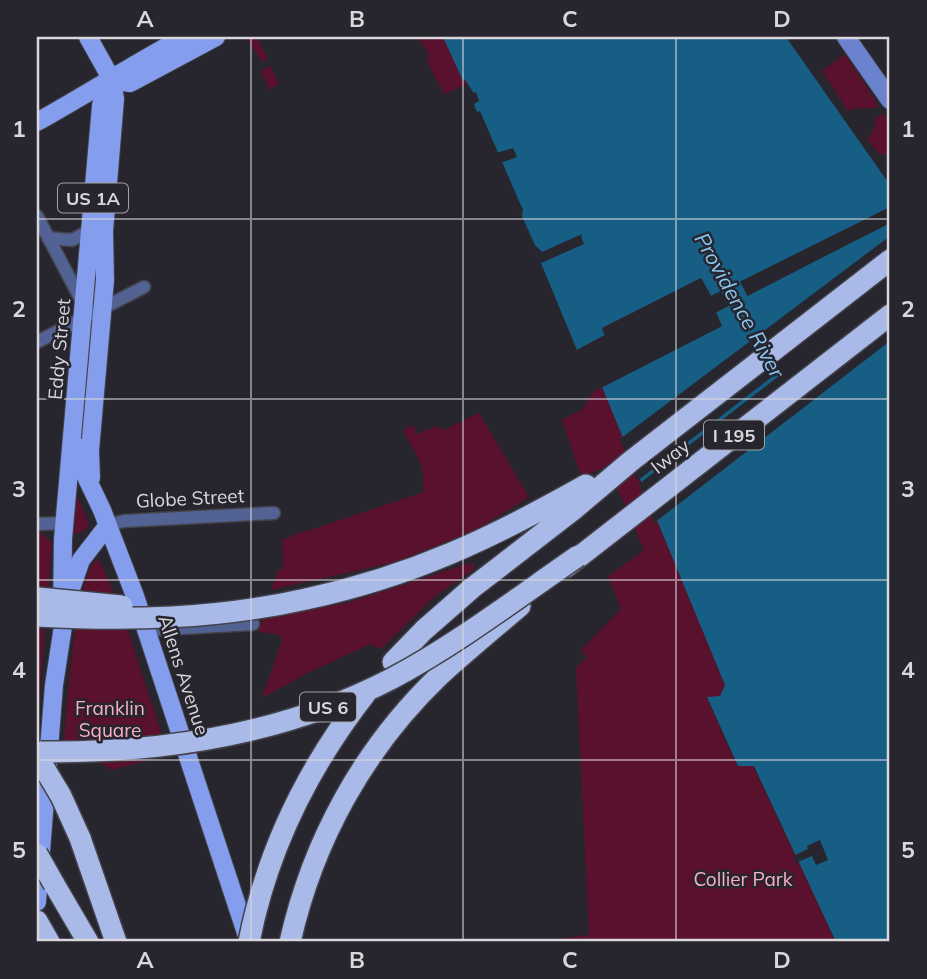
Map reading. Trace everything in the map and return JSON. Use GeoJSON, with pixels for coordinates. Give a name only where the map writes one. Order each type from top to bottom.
{"type":"FeatureCollection","features":[{"type":"Feature","properties":{"kind":"highway","name":"Iway"},"geometry":{"type":"LineString","coordinates":[[549,517],[631,461],[890,260]]}},
{"type":"Feature","properties":{"kind":"highway","name":"Iway"},"geometry":{"type":"LineString","coordinates":[[578,556],[890,315]]}},
{"type":"Feature","properties":{"kind":"highway"},"geometry":{"type":"LineString","coordinates":[[37,604],[123,619],[186,617],[248,610],[373,583],[549,517]]}},
{"type":"Feature","properties":{"kind":"highway"},"geometry":{"type":"LineString","coordinates":[[249,942],[267,873],[300,795],[342,725],[393,662],[549,517]]}},
{"type":"Feature","properties":{"kind":"highway","name":"US 6"},"geometry":{"type":"LineString","coordinates":[[37,754],[167,746],[251,732],[312,713],[371,689],[427,659],[578,556]]}},
{"type":"Feature","properties":{"kind":"highway"},"geometry":{"type":"LineString","coordinates":[[289,942],[304,889],[328,829],[348,792],[383,739],[439,676],[578,556]]}},
{"type":"Feature","properties":{"kind":"highway"},"geometry":{"type":"LineString","coordinates":[[37,754],[61,796],[80,838],[116,942]]}},
{"type":"Feature","properties":{"kind":"highway"},"geometry":{"type":"LineString","coordinates":[[37,855],[88,942]]}},
{"type":"Feature","properties":{"kind":"highway"},"geometry":{"type":"LineString","coordinates":[[37,921],[49,942]]}},
{"type":"Feature","properties":{"kind":"main road","name":"Eddy Street"},"geometry":{"type":"LineString","coordinates":[[88,37],[111,80],[115,105],[104,231],[103,309],[90,460],[94,492]]}},
{"type":"Feature","properties":{"kind":"main road"},"geometry":{"type":"LineString","coordinates":[[37,122],[111,80],[123,69],[184,37]]}},
{"type":"Feature","properties":{"kind":"main road"},"geometry":{"type":"LineString","coordinates":[[111,80],[130,83],[216,37]]}},
{"type":"Feature","properties":{"kind":"main road","name":"Eddy Street"},"geometry":{"type":"LineString","coordinates":[[62,625],[64,523],[101,106],[111,80]]}},
{"type":"Feature","properties":{"kind":"main road","name":"Allens Avenue"},"geometry":{"type":"LineString","coordinates":[[74,424],[76,453],[108,525],[146,630],[249,942]]}},
{"type":"Feature","properties":{"kind":"main road","name":"Eddy Street"},"geometry":{"type":"LineString","coordinates":[[37,902],[54,685],[62,625],[75,574],[85,553],[108,525]]}},
{"type":"Feature","properties":{"kind":"street"},"geometry":{"type":"LineString","coordinates":[[846,37],[890,100]]}},
{"type":"Feature","properties":{"kind":"street"},"geometry":{"type":"LineString","coordinates":[[37,216],[83,311]]}},
{"type":"Feature","properties":{"kind":"street"},"geometry":{"type":"LineString","coordinates":[[48,238],[72,240],[91,230]]}},
{"type":"Feature","properties":{"kind":"street"},"geometry":{"type":"LineString","coordinates":[[37,342],[83,311],[103,309],[144,287]]}},
{"type":"Feature","properties":{"kind":"street","name":"Globe Street"},"geometry":{"type":"LineString","coordinates":[[108,525],[124,521],[274,513]]}},
{"type":"Feature","properties":{"kind":"street"},"geometry":{"type":"LineString","coordinates":[[37,524],[64,523]]}},
{"type":"Feature","properties":{"kind":"street"},"geometry":{"type":"LineString","coordinates":[[146,630],[253,624]]}},
{"type":"Feature","properties":{"kind":"street"},"geometry":{"type":"LineString","coordinates":[[278,942],[289,942]]}},
{"type":"Feature","properties":{"kind":"green space"},"geometry":{"type":"Polygon","coordinates":[[[256,37],[267,57],[265,61],[262,61],[247,40],[256,37]]]}},
{"type":"Feature","properties":{"kind":"green space"},"geometry":{"type":"Polygon","coordinates":[[[418,37],[447,37],[462,80],[465,79],[467,84],[444,94],[427,62],[429,55],[418,37]]]}},
{"type":"Feature","properties":{"kind":"green space"},"geometry":{"type":"Polygon","coordinates":[[[845,54],[878,107],[848,111],[822,71],[845,54]]]}},
{"type":"Feature","properties":{"kind":"green space"},"geometry":{"type":"Polygon","coordinates":[[[270,66],[279,83],[270,90],[260,71],[270,66]]]}},
{"type":"Feature","properties":{"kind":"green space"},"geometry":{"type":"Polygon","coordinates":[[[882,113],[890,123],[890,157],[878,153],[867,139],[874,130],[875,119],[882,113]]]}},
{"type":"Feature","properties":{"kind":"green space","name":"Collier Park"},"geometry":{"type":"Polygon","coordinates":[[[602,387],[725,685],[720,696],[707,698],[737,766],[753,766],[836,942],[558,942],[558,939],[589,935],[576,668],[587,657],[581,650],[621,609],[608,576],[644,550],[608,466],[581,477],[562,420],[583,409],[592,393],[602,387]]]}},
{"type":"Feature","properties":{"kind":"green space"},"geometry":{"type":"Polygon","coordinates":[[[479,413],[529,497],[474,531],[395,562],[271,590],[278,570],[283,569],[282,540],[424,492],[422,466],[403,430],[413,425],[416,434],[437,426],[444,430],[479,413]]]}},
{"type":"Feature","properties":{"kind":"green space"},"geometry":{"type":"Polygon","coordinates":[[[73,498],[78,498],[89,525],[84,531],[70,534],[73,498]]]}},
{"type":"Feature","properties":{"kind":"green space"},"geometry":{"type":"Polygon","coordinates":[[[37,534],[43,534],[52,543],[48,590],[37,589],[37,534]]]}},
{"type":"Feature","properties":{"kind":"green space","name":"Franklin Square"},"geometry":{"type":"Polygon","coordinates":[[[96,560],[101,562],[127,627],[168,754],[112,770],[64,742],[77,618],[89,572],[96,560]]]}},
{"type":"Feature","properties":{"kind":"green space"},"geometry":{"type":"Polygon","coordinates":[[[473,562],[474,569],[434,597],[381,649],[370,644],[262,698],[282,640],[277,634],[258,632],[263,618],[347,603],[473,562]]]}},
{"type":"Feature","properties":{"kind":"green space"},"geometry":{"type":"Polygon","coordinates":[[[37,628],[45,630],[37,723],[37,628]]]}},
{"type":"Feature","properties":{"kind":"water"},"geometry":{"type":"Polygon","coordinates":[[[443,37],[786,37],[890,185],[890,207],[861,222],[868,234],[890,223],[890,942],[836,942],[754,766],[738,766],[707,697],[720,696],[725,685],[602,387],[722,326],[715,313],[800,268],[793,256],[711,296],[701,278],[602,329],[605,335],[577,350],[519,210],[522,208],[480,111],[477,112],[474,104],[479,101],[476,92],[463,81],[443,37]]]}},
{"type":"Feature","properties":{"kind":"pier"},"geometry":{"type":"Polygon","coordinates":[[[513,148],[517,157],[500,163],[496,153],[513,148]]]}},
{"type":"Feature","properties":{"kind":"pier"},"geometry":{"type":"Polygon","coordinates":[[[517,205],[523,208],[522,216],[535,245],[542,252],[582,234],[584,244],[541,263],[517,205]]]}},
{"type":"Feature","properties":{"kind":"pier"},"geometry":{"type":"Polygon","coordinates":[[[890,207],[890,211],[865,224],[869,230],[890,219],[890,223],[716,312],[722,326],[599,389],[601,384],[717,324],[713,310],[796,267],[792,260],[712,300],[708,298],[700,282],[606,330],[607,338],[579,353],[577,350],[605,335],[602,328],[701,278],[711,296],[890,207]]]}},
{"type":"Feature","properties":{"kind":"pier"},"geometry":{"type":"Polygon","coordinates":[[[890,236],[890,341],[654,523],[639,484],[779,376],[777,373],[637,481],[620,439],[890,236]]]}},
{"type":"Feature","properties":{"kind":"pier"},"geometry":{"type":"Polygon","coordinates":[[[820,840],[828,860],[816,865],[812,856],[795,863],[793,856],[820,840]]]}},
{"type":"Feature","properties":{"kind":"waterway","name":"Providence River"},"geometry":{"type":"LineString","coordinates":[[717,261],[751,325]]}}]}
